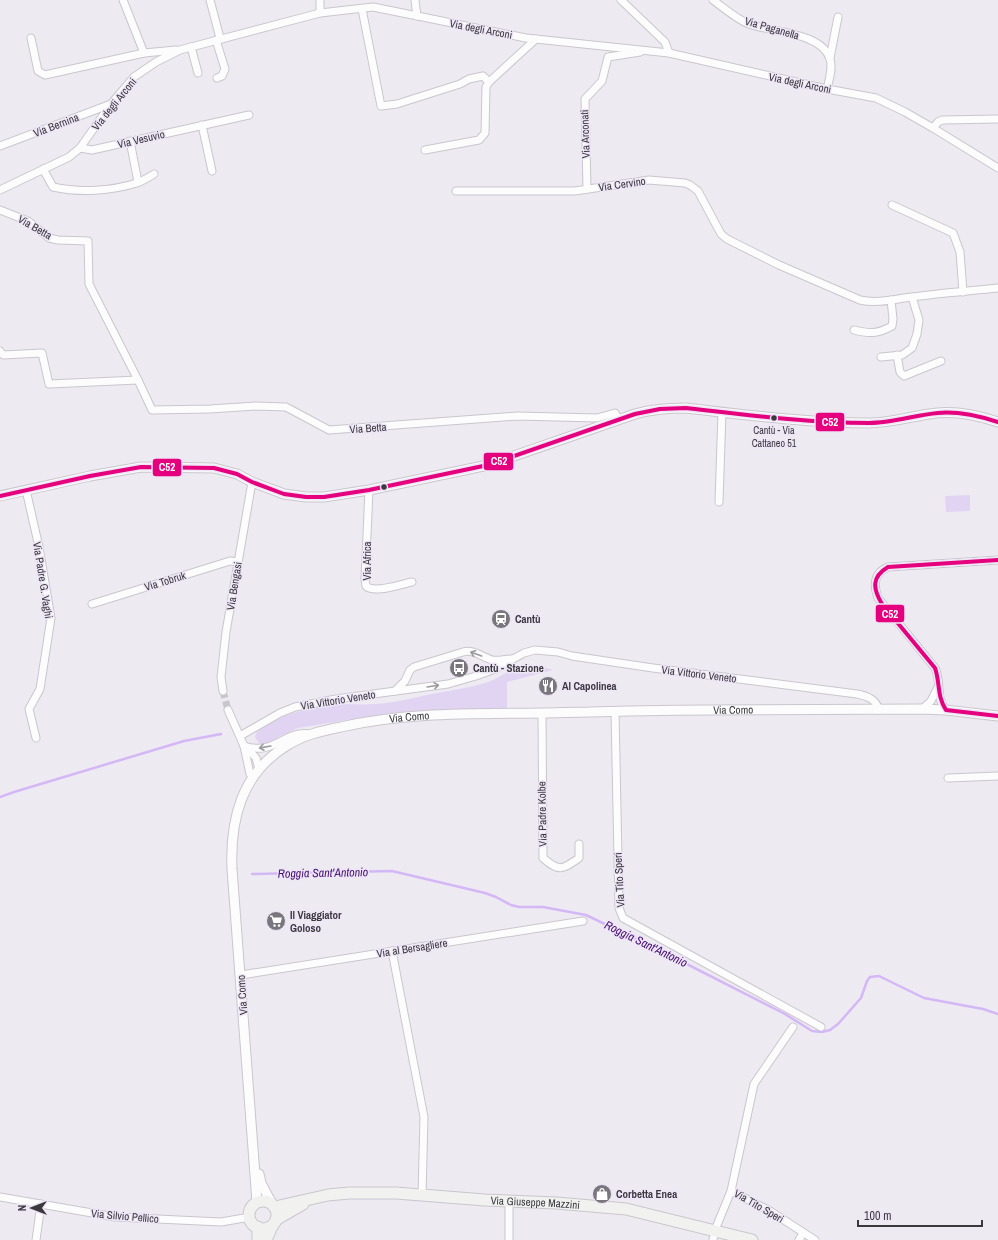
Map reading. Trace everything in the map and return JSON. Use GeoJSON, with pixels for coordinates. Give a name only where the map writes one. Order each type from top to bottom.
{"type":"FeatureCollection","features":[{"type":"Feature","properties":{"kind":"main road","name":"Via Giuseppe Mazzini"},"geometry":{"type":"LineString","coordinates":[[273,1205],[349,1193],[422,1195],[556,1203],[626,1209],[714,1235],[752,1240]]}},
{"type":"Feature","properties":{"kind":"main road","name":"Via Giuseppe Mazzini"},"geometry":{"type":"LineString","coordinates":[[274,1222],[316,1197]]}},
{"type":"Feature","properties":{"kind":"main road"},"geometry":{"type":"LineString","coordinates":[[266,1240],[274,1222],[277,1213],[273,1205],[265,1201],[257,1202],[250,1211],[250,1217],[253,1224],[258,1227],[265,1228],[274,1222]]}},
{"type":"Feature","properties":{"kind":"main road"},"geometry":{"type":"LineString","coordinates":[[258,1227],[258,1240]]}},
{"type":"Feature","properties":{"kind":"street"},"geometry":{"type":"LineString","coordinates":[[123,0],[144,53]]}},
{"type":"Feature","properties":{"kind":"street"},"geometry":{"type":"LineString","coordinates":[[210,0],[225,69],[222,76],[217,78]]}},
{"type":"Feature","properties":{"kind":"street"},"geometry":{"type":"LineString","coordinates":[[320,0],[320,13]]}},
{"type":"Feature","properties":{"kind":"street"},"geometry":{"type":"LineString","coordinates":[[415,0],[418,16]]}},
{"type":"Feature","properties":{"kind":"street"},"geometry":{"type":"LineString","coordinates":[[621,0],[665,42],[669,53]]}},
{"type":"Feature","properties":{"kind":"street","name":"Via Paganella"},"geometry":{"type":"LineString","coordinates":[[712,0],[749,24],[811,40],[826,51],[830,58]]}},
{"type":"Feature","properties":{"kind":"street","name":"Via degli Arconi"},"geometry":{"type":"LineString","coordinates":[[0,190],[69,157],[80,148],[111,104],[134,77],[156,62],[180,50],[320,13],[373,7],[526,38],[669,53],[827,90],[864,95],[880,100],[933,128],[998,168]]}},
{"type":"Feature","properties":{"kind":"street"},"geometry":{"type":"LineString","coordinates":[[362,8],[381,106],[397,104],[460,84],[469,79],[483,76],[489,82]]}},
{"type":"Feature","properties":{"kind":"street"},"geometry":{"type":"LineString","coordinates":[[827,90],[831,68],[830,58],[838,17]]}},
{"type":"Feature","properties":{"kind":"street"},"geometry":{"type":"LineString","coordinates":[[31,38],[38,72],[45,75],[144,53],[180,50]]}},
{"type":"Feature","properties":{"kind":"street"},"geometry":{"type":"LineString","coordinates":[[425,150],[479,140],[484,133],[486,87],[489,82],[536,39]]}},
{"type":"Feature","properties":{"kind":"street"},"geometry":{"type":"LineString","coordinates":[[191,47],[198,73]]}},
{"type":"Feature","properties":{"kind":"street","name":"Via Arconati"},"geometry":{"type":"LineString","coordinates":[[587,189],[585,99],[602,80],[608,57],[650,51]]}},
{"type":"Feature","properties":{"kind":"street","name":"Via Bernina"},"geometry":{"type":"LineString","coordinates":[[0,146],[111,104]]}},
{"type":"Feature","properties":{"kind":"street","name":"Via Vesuvio"},"geometry":{"type":"LineString","coordinates":[[80,148],[92,150],[249,115]]}},
{"type":"Feature","properties":{"kind":"street"},"geometry":{"type":"LineString","coordinates":[[933,128],[942,120],[998,119]]}},
{"type":"Feature","properties":{"kind":"street"},"geometry":{"type":"LineString","coordinates":[[202,125],[212,171]]}},
{"type":"Feature","properties":{"kind":"street"},"geometry":{"type":"LineString","coordinates":[[130,141],[138,182]]}},
{"type":"Feature","properties":{"kind":"street"},"geometry":{"type":"LineString","coordinates":[[43,169],[53,187],[62,189],[101,190],[138,182],[154,174]]}},
{"type":"Feature","properties":{"kind":"street","name":"Via Cervino"},"geometry":{"type":"LineString","coordinates":[[456,191],[575,191],[648,180],[684,183],[690,185],[698,191],[721,234],[727,239],[779,265],[860,300],[874,302],[998,288]]}},
{"type":"Feature","properties":{"kind":"street"},"geometry":{"type":"LineString","coordinates":[[892,205],[953,233],[960,252],[963,292]]}},
{"type":"Feature","properties":{"kind":"street","name":"Via Betta"},"geometry":{"type":"LineString","coordinates":[[0,210],[28,221],[49,238],[58,240],[88,241],[89,284],[152,410],[210,409],[256,406],[286,407],[329,430],[517,416],[597,418],[615,413],[619,420]]}},
{"type":"Feature","properties":{"kind":"street"},"geometry":{"type":"LineString","coordinates":[[881,357],[902,355],[912,348],[920,320],[912,297]]}},
{"type":"Feature","properties":{"kind":"street"},"geometry":{"type":"LineString","coordinates":[[854,330],[868,334],[892,326],[893,319],[891,300]]}},
{"type":"Feature","properties":{"kind":"street"},"geometry":{"type":"LineString","coordinates":[[0,351],[3,355],[42,353],[49,384],[138,380]]}},
{"type":"Feature","properties":{"kind":"street"},"geometry":{"type":"LineString","coordinates":[[898,355],[900,372],[904,376],[941,361]]}},
{"type":"Feature","properties":{"kind":"street"},"geometry":{"type":"LineString","coordinates":[[0,496],[90,476],[141,467],[214,468],[237,474],[252,482],[284,494],[310,498],[324,497],[369,490],[488,465],[643,412],[671,408],[686,408],[790,419],[862,423],[892,422],[929,414],[945,413],[982,417],[998,422]]}},
{"type":"Feature","properties":{"kind":"street"},"geometry":{"type":"LineString","coordinates":[[719,502],[722,412]]}},
{"type":"Feature","properties":{"kind":"street","name":"Via Bengasi"},"geometry":{"type":"LineString","coordinates":[[223,691],[221,685],[222,664],[252,482]]}},
{"type":"Feature","properties":{"kind":"street","name":"Via Padre G. Vaghi"},"geometry":{"type":"LineString","coordinates":[[26,490],[39,547],[51,612],[40,689],[29,709],[36,738]]}},
{"type":"Feature","properties":{"kind":"street","name":"Via Africa"},"geometry":{"type":"LineString","coordinates":[[369,490],[365,578],[366,586],[371,589],[379,589],[412,582]]}},
{"type":"Feature","properties":{"kind":"street"},"geometry":{"type":"LineString","coordinates":[[946,710],[940,702],[939,678],[935,668],[878,598],[874,584],[876,578],[883,569],[888,567],[998,560]]}},
{"type":"Feature","properties":{"kind":"street","name":"Via Tobruk"},"geometry":{"type":"LineString","coordinates":[[92,604],[230,562],[238,562]]}},
{"type":"Feature","properties":{"kind":"street","name":"Via Vittorio Veneto"},"geometry":{"type":"LineString","coordinates":[[240,736],[280,713],[295,707],[336,699],[448,684],[495,669],[527,652],[535,650],[653,668],[857,694],[876,702],[879,710]]}},
{"type":"Feature","properties":{"kind":"street","name":"Via Vittorio Veneto"},"geometry":{"type":"LineString","coordinates":[[394,691],[405,681],[410,670],[414,667],[463,652],[474,652],[495,660],[514,659]]}},
{"type":"Feature","properties":{"kind":"street"},"geometry":{"type":"LineString","coordinates":[[922,709],[931,701],[939,685]]}},
{"type":"Feature","properties":{"kind":"street","name":"Via Como"},"geometry":{"type":"LineString","coordinates":[[257,1202],[232,869],[232,842],[236,816],[245,791],[259,769],[274,754],[284,747],[297,739],[310,734],[364,722],[411,716],[615,711],[922,709],[946,710],[998,716]]}},
{"type":"Feature","properties":{"kind":"street"},"geometry":{"type":"LineString","coordinates":[[228,710],[244,746],[250,774],[253,777]]}},
{"type":"Feature","properties":{"kind":"street","name":"Via Tito Speri"},"geometry":{"type":"LineString","coordinates":[[615,711],[619,908],[623,918],[821,1027]]}},
{"type":"Feature","properties":{"kind":"street","name":"Via Padre Kolbe"},"geometry":{"type":"LineString","coordinates":[[542,713],[543,858],[554,868],[565,868],[579,858],[579,844]]}},
{"type":"Feature","properties":{"kind":"street"},"geometry":{"type":"LineString","coordinates":[[244,746],[250,748],[270,747],[295,734],[310,734]]}},
{"type":"Feature","properties":{"kind":"street"},"geometry":{"type":"LineString","coordinates":[[244,746],[256,758],[259,769]]}},
{"type":"Feature","properties":{"kind":"street"},"geometry":{"type":"LineString","coordinates":[[948,778],[998,776]]}},
{"type":"Feature","properties":{"kind":"street","name":"Via al Bersagliere"},"geometry":{"type":"LineString","coordinates":[[241,975],[583,921]]}},
{"type":"Feature","properties":{"kind":"street"},"geometry":{"type":"LineString","coordinates":[[392,951],[424,1117],[422,1195]]}},
{"type":"Feature","properties":{"kind":"street","name":"Via Tito Speri"},"geometry":{"type":"LineString","coordinates":[[793,1027],[754,1084],[731,1191],[770,1211],[815,1240]]}},
{"type":"Feature","properties":{"kind":"street","name":"Via Como"},"geometry":{"type":"LineString","coordinates":[[252,1135],[261,1183],[273,1205]]}},
{"type":"Feature","properties":{"kind":"street"},"geometry":{"type":"LineString","coordinates":[[714,1235],[731,1191]]}},
{"type":"Feature","properties":{"kind":"street","name":"Via Silvio Pellico"},"geometry":{"type":"LineString","coordinates":[[0,1197],[115,1217],[221,1222],[250,1217]]}},
{"type":"Feature","properties":{"kind":"street"},"geometry":{"type":"LineString","coordinates":[[509,1201],[509,1240]]}},
{"type":"Feature","properties":{"kind":"street"},"geometry":{"type":"LineString","coordinates":[[36,1240],[41,1204]]}},
{"type":"Feature","properties":{"kind":"street"},"geometry":{"type":"LineString","coordinates":[[799,1240],[803,1233]]}},
{"type":"Feature","properties":{"kind":"shaded area"},"geometry":{"type":"Polygon","coordinates":[[[970,495],[970,511],[946,512],[945,496],[970,495]]]}},
{"type":"Feature","properties":{"kind":"shaded area"},"geometry":{"type":"Polygon","coordinates":[[[529,664],[553,670],[507,682],[507,709],[442,712],[411,711],[383,714],[298,728],[266,744],[259,743],[255,737],[258,731],[276,720],[304,710],[343,704],[382,703],[406,700],[467,688],[491,681],[516,667],[529,664]]]}},
{"type":"Feature","properties":{"kind":"waterway","name":"Roggia Sant'Antonio"},"geometry":{"type":"LineString","coordinates":[[0,797],[184,741],[221,734]]}},
{"type":"Feature","properties":{"kind":"waterway","name":"Roggia Sant'Antonio"},"geometry":{"type":"LineString","coordinates":[[252,874],[392,871],[485,893],[519,907],[543,907],[586,915],[785,1014],[812,1031],[822,1032],[830,1030],[838,1024],[861,998],[870,977],[879,976],[924,998],[983,1009],[998,1014]]}},
{"type":"Feature","properties":{"kind":"tunnel"},"geometry":{"type":"LineString","coordinates":[[223,691],[228,710]]}},
{"type":"Feature","properties":{"kind":"transit line","name":"C52"},"geometry":{"type":"LineString","coordinates":[[0,496],[90,476],[141,467],[214,468],[237,474],[252,482],[284,494],[306,497],[324,497],[369,490],[488,465],[635,414],[660,409],[686,408],[754,416],[846,423],[886,422],[929,414],[961,413],[998,422]]}},
{"type":"Feature","properties":{"kind":"transit line","name":"C52"},"geometry":{"type":"LineString","coordinates":[[998,560],[888,567],[882,571],[876,579],[875,584],[875,588],[882,604],[935,668],[941,700],[946,710],[998,716]]}},
{"type":"Feature","properties":{"kind":"place","name":"Cantù - Via Cattaneo 51"},"geometry":{"type":"Point","coordinates":[774,418]}},
{"type":"Feature","properties":{"kind":"place","name":"Cantù"},"geometry":{"type":"Point","coordinates":[501,619]}},
{"type":"Feature","properties":{"kind":"place","name":"Cantù - Stazione"},"geometry":{"type":"Point","coordinates":[459,668]}},
{"type":"Feature","properties":{"kind":"place","name":"Al Capolinea"},"geometry":{"type":"Point","coordinates":[548,686]}},
{"type":"Feature","properties":{"kind":"place","name":"Il Viaggiator Goloso"},"geometry":{"type":"Point","coordinates":[276,921]}},
{"type":"Feature","properties":{"kind":"place","name":"Corbetta Enea"},"geometry":{"type":"Point","coordinates":[602,1194]}}]}
